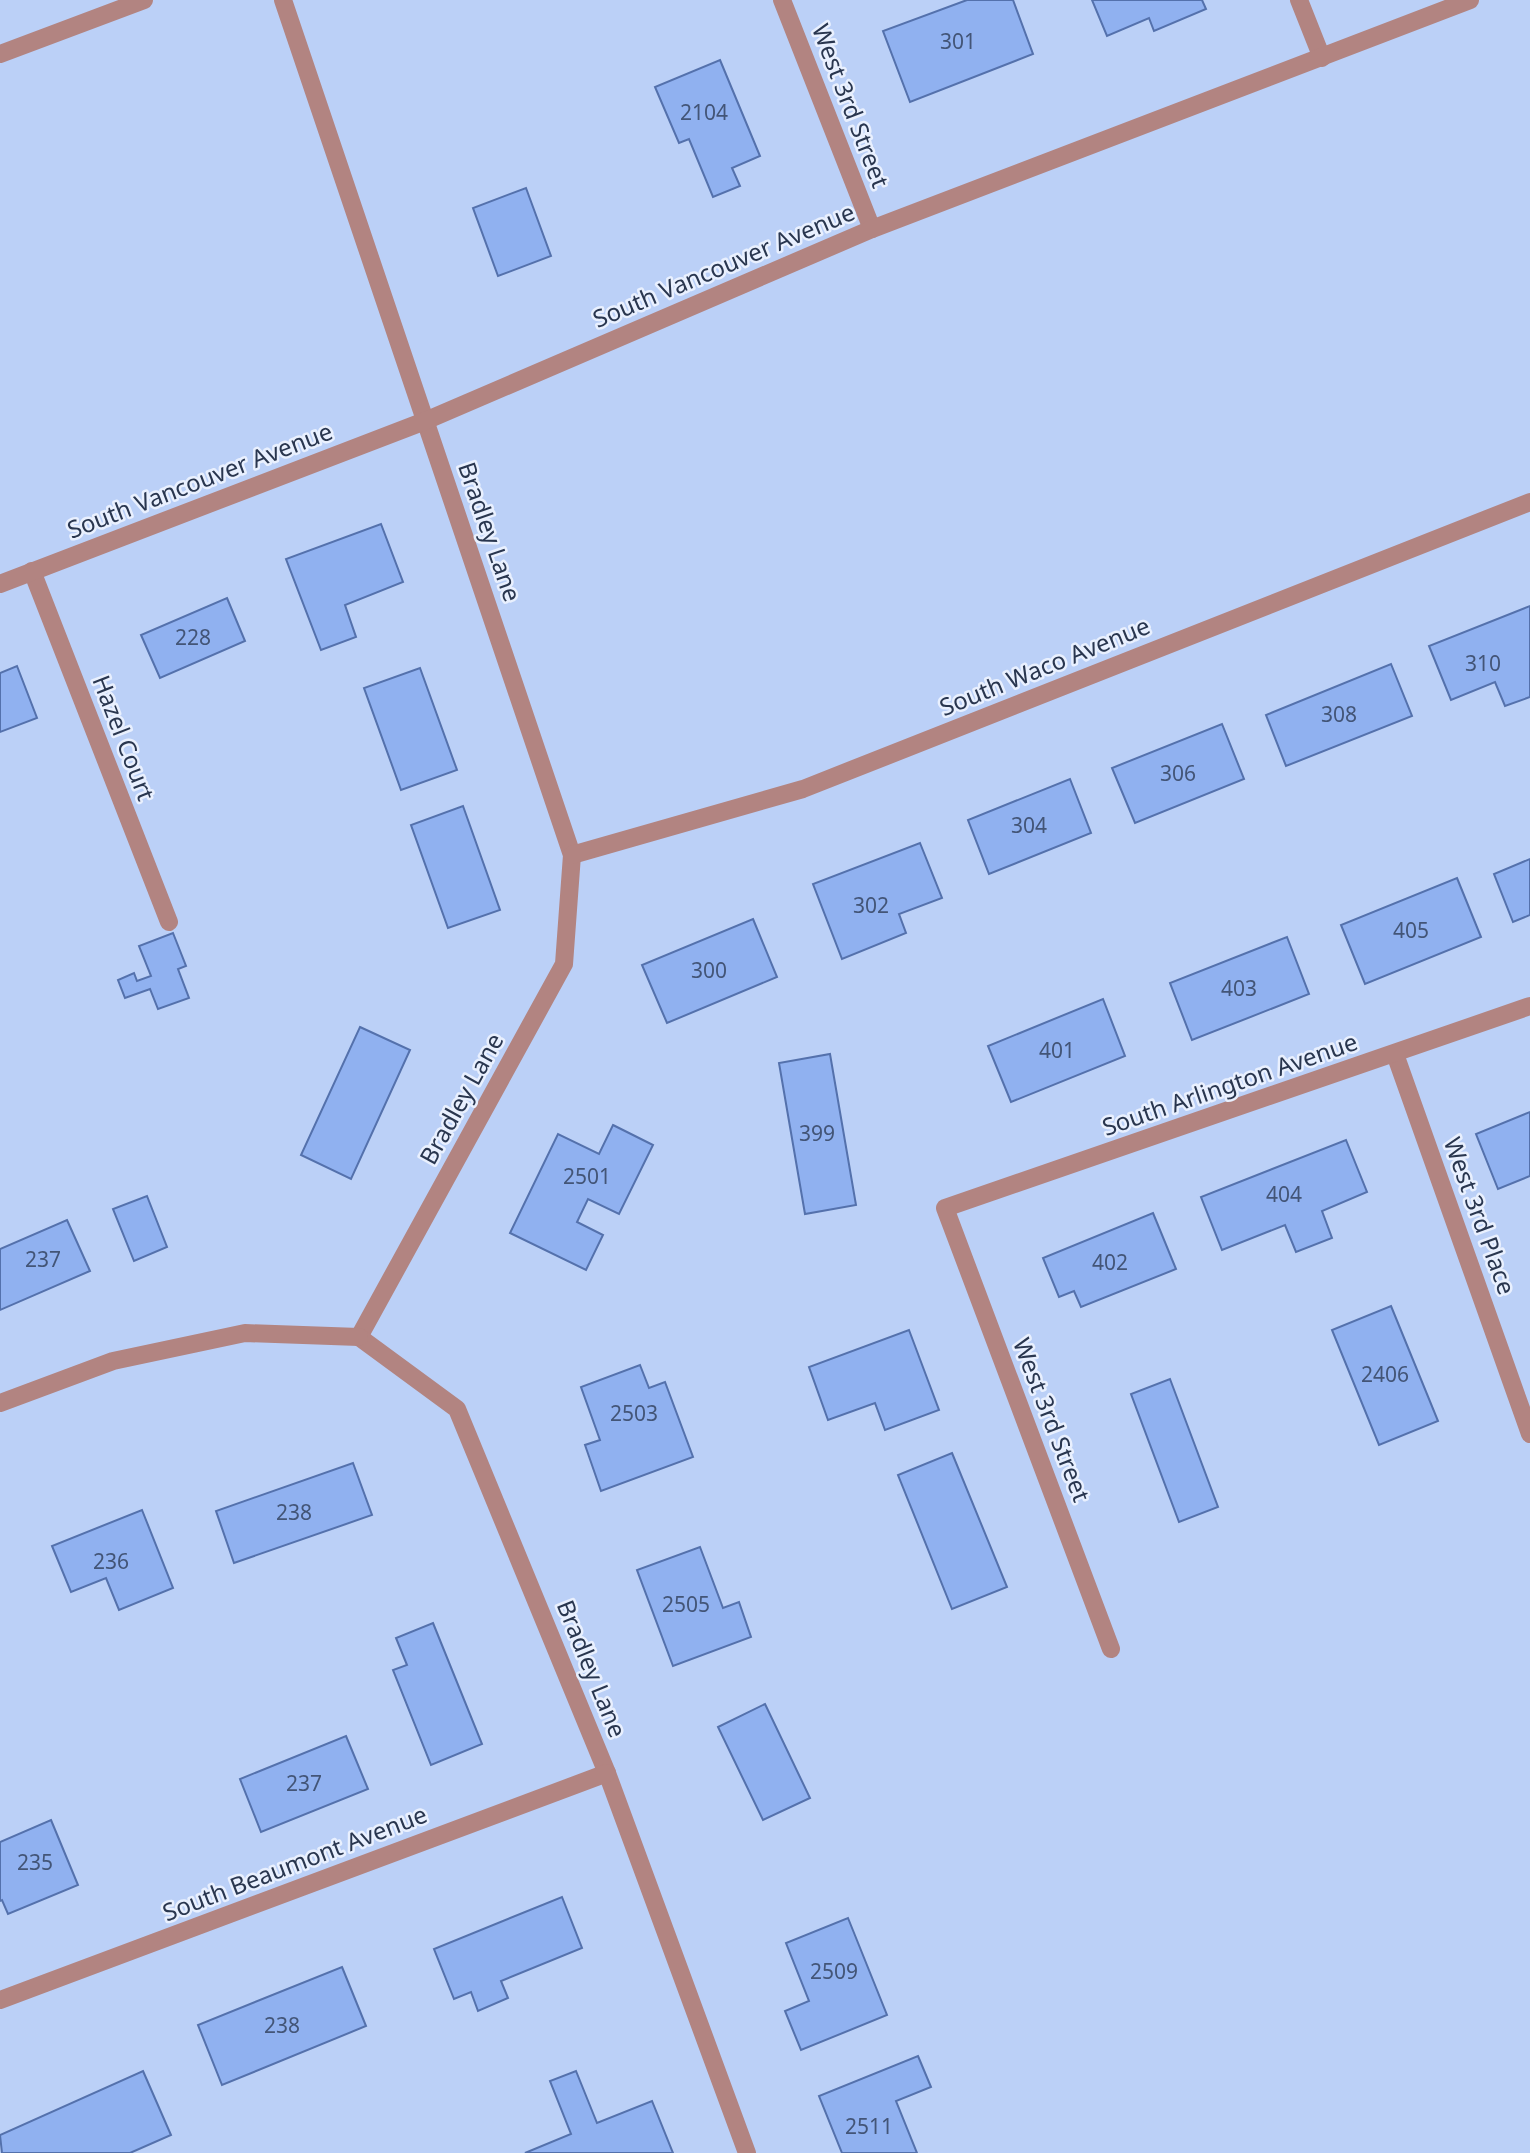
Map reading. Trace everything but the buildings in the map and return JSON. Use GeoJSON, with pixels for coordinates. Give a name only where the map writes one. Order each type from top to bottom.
{"type":"FeatureCollection","features":[{"type":"Feature","properties":{"kind":"street"},"geometry":{"type":"LineString","coordinates":[[0,54],[144,0]]}},
{"type":"Feature","properties":{"kind":"street","name":"Bradley Lane"},"geometry":{"type":"LineString","coordinates":[[283,0],[572,855],[565,964],[359,1337],[457,1409],[607,1773],[747,2153]]}},
{"type":"Feature","properties":{"kind":"street","name":"West 3rd Street"},"geometry":{"type":"LineString","coordinates":[[782,0],[872,229]]}},
{"type":"Feature","properties":{"kind":"street"},"geometry":{"type":"LineString","coordinates":[[1298,0],[1322,58]]}},
{"type":"Feature","properties":{"kind":"street","name":"South Vancouver Avenue"},"geometry":{"type":"LineString","coordinates":[[0,584],[425,421],[872,229],[1470,0]]}},
{"type":"Feature","properties":{"kind":"street","name":"South Waco Avenue"},"geometry":{"type":"LineString","coordinates":[[572,855],[803,789],[1530,502]]}},
{"type":"Feature","properties":{"kind":"street","name":"Hazel Court"},"geometry":{"type":"LineString","coordinates":[[32,571],[169,922]]}},
{"type":"Feature","properties":{"kind":"street","name":"South Arlington Avenue"},"geometry":{"type":"LineString","coordinates":[[946,1208],[1530,1006]]}},
{"type":"Feature","properties":{"kind":"street","name":"West 3rd Place"},"geometry":{"type":"LineString","coordinates":[[1395,1054],[1530,1434]]}},
{"type":"Feature","properties":{"kind":"street","name":"West 3rd Street"},"geometry":{"type":"LineString","coordinates":[[946,1208],[1111,1649]]}},
{"type":"Feature","properties":{"kind":"street"},"geometry":{"type":"LineString","coordinates":[[0,1403],[113,1361],[245,1333],[359,1337]]}},
{"type":"Feature","properties":{"kind":"street","name":"South Beaumont Avenue"},"geometry":{"type":"LineString","coordinates":[[0,2000],[607,1773]]}}]}
